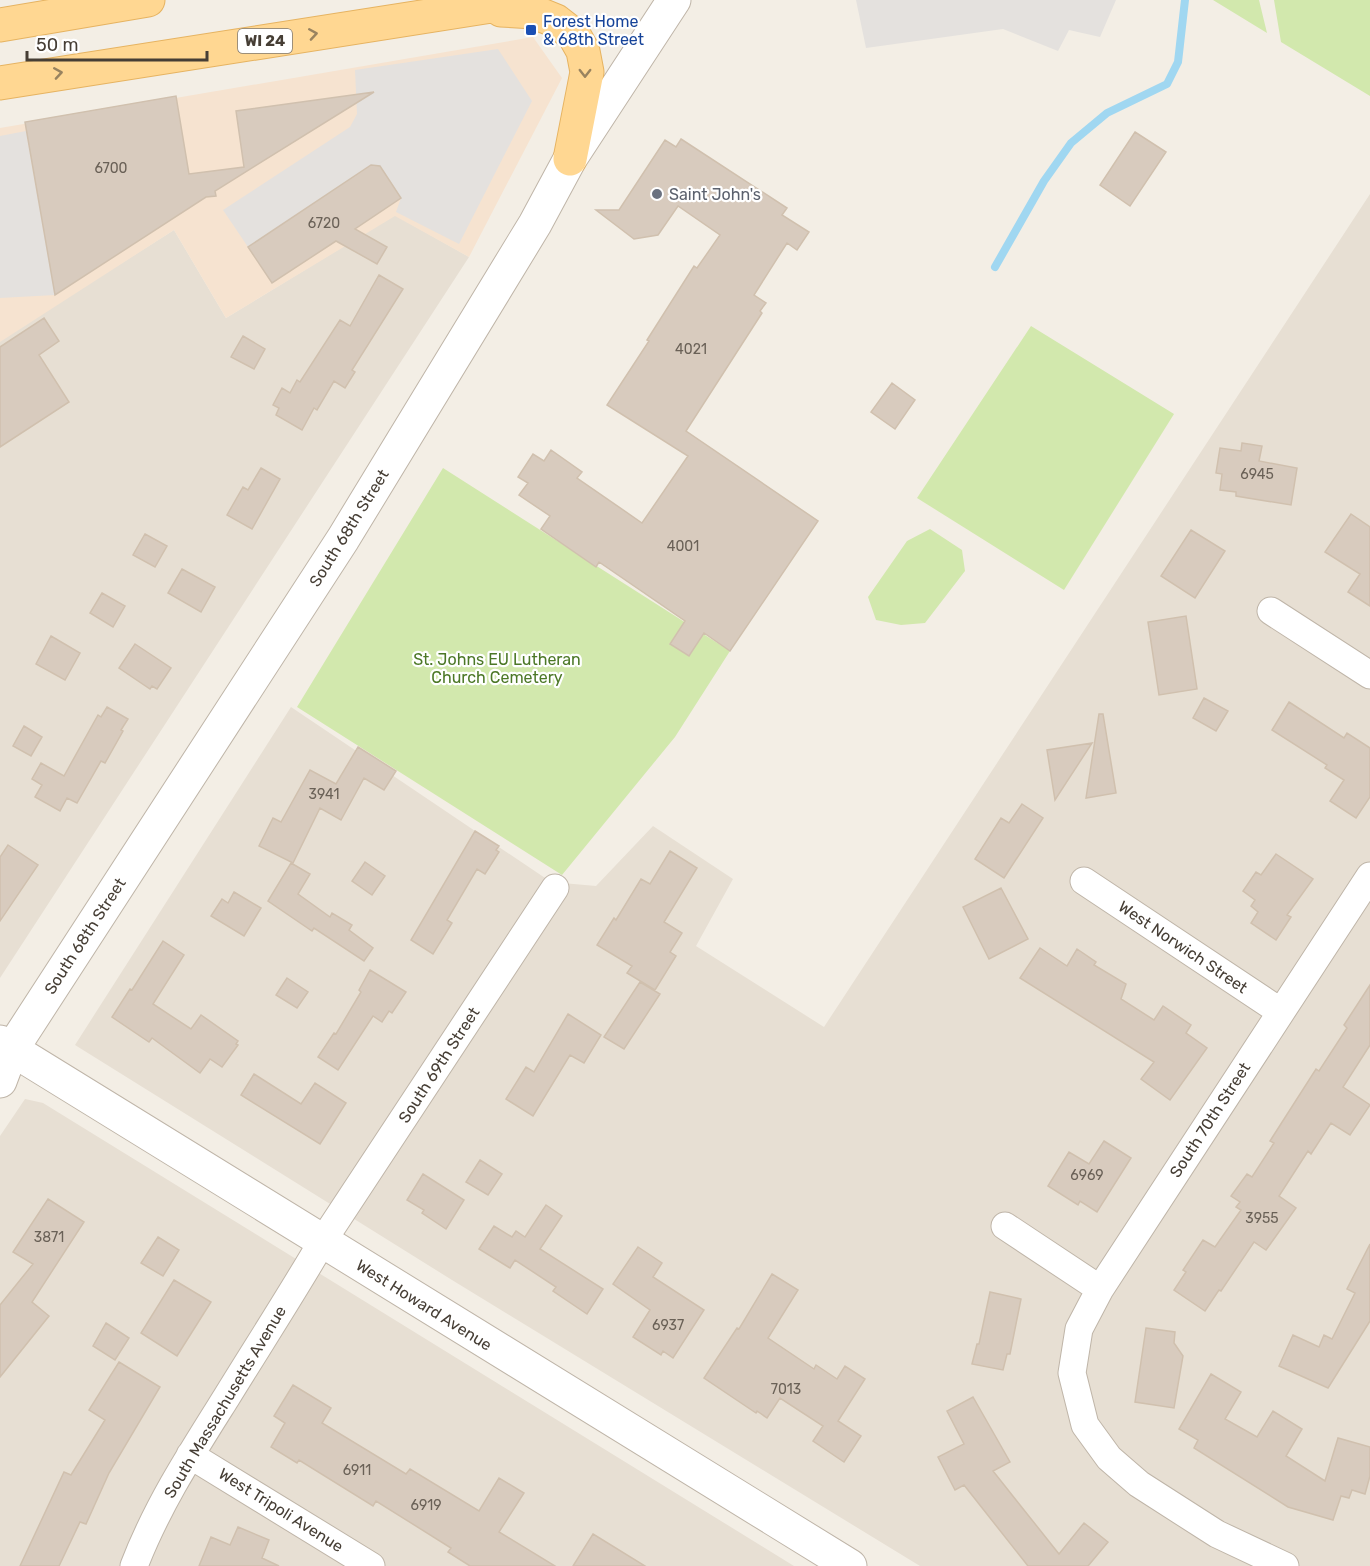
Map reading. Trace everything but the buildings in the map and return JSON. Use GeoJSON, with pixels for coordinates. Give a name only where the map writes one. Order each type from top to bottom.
{"type":"FeatureCollection","features":[{"type":"Feature","properties":{"kind":"main road"},"geometry":{"type":"LineString","coordinates":[[0,25],[148,0]]}},
{"type":"Feature","properties":{"kind":"main road","name":"WI 24"},"geometry":{"type":"LineString","coordinates":[[0,83],[530,0]]}},
{"type":"Feature","properties":{"kind":"main road"},"geometry":{"type":"LineString","coordinates":[[478,9],[534,12],[556,21],[574,35],[583,51],[587,72],[570,159]]}},
{"type":"Feature","properties":{"kind":"street","name":"South 68th Street"},"geometry":{"type":"LineString","coordinates":[[0,1081],[4,1050],[343,539],[535,224],[570,159],[674,0]]}},
{"type":"Feature","properties":{"kind":"street"},"geometry":{"type":"LineString","coordinates":[[1271,611],[1370,675]]}},
{"type":"Feature","properties":{"kind":"street","name":"South 70th Street"},"geometry":{"type":"LineString","coordinates":[[1285,1566],[1217,1534],[1139,1484],[1109,1458],[1085,1425],[1072,1374],[1079,1329],[1100,1289],[1370,876]]}},
{"type":"Feature","properties":{"kind":"street","name":"West Norwich Street"},"geometry":{"type":"LineString","coordinates":[[1084,881],[1281,1012]]}},
{"type":"Feature","properties":{"kind":"street","name":"South 69th Street"},"geometry":{"type":"LineString","coordinates":[[322,1242],[555,888]]}},
{"type":"Feature","properties":{"kind":"street","name":"West Howard Avenue"},"geometry":{"type":"LineString","coordinates":[[4,1050],[850,1566]]}},
{"type":"Feature","properties":{"kind":"street"},"geometry":{"type":"LineString","coordinates":[[1005,1226],[1100,1289]]}},
{"type":"Feature","properties":{"kind":"street","name":"South Massachusetts Avenue"},"geometry":{"type":"LineString","coordinates":[[134,1566],[146,1534],[190,1455],[322,1242]]}},
{"type":"Feature","properties":{"kind":"street","name":"West Tripoli Avenue"},"geometry":{"type":"LineString","coordinates":[[190,1455],[372,1566]]}},
{"type":"Feature","properties":{"kind":"shaded area"},"geometry":{"type":"Polygon","coordinates":[[[856,0],[1116,0],[1100,37],[1069,30],[1058,51],[1003,29],[866,48],[856,0]]]}},
{"type":"Feature","properties":{"kind":"shaded area"},"geometry":{"type":"Polygon","coordinates":[[[533,37],[562,78],[469,257],[395,216],[226,318],[174,230],[0,342],[0,128],[533,37]]]}},
{"type":"Feature","properties":{"kind":"shaded area"},"geometry":{"type":"Polygon","coordinates":[[[498,49],[532,101],[459,244],[396,212],[401,198],[380,166],[371,165],[248,247],[223,210],[350,127],[357,114],[355,70],[498,49]]]}},
{"type":"Feature","properties":{"kind":"shaded area"},"geometry":{"type":"Polygon","coordinates":[[[26,131],[55,295],[0,298],[0,136],[26,131]]]}},
{"type":"Feature","properties":{"kind":"shaded area"},"geometry":{"type":"Polygon","coordinates":[[[1370,194],[1370,1566],[920,1566],[452,1280],[75,1045],[291,707],[551,882],[596,886],[653,826],[733,879],[696,946],[824,1027],[1370,194]]]}},
{"type":"Feature","properties":{"kind":"shaded area"},"geometry":{"type":"Polygon","coordinates":[[[395,215],[469,257],[0,978],[0,340],[174,230],[226,318],[395,215]]]}},
{"type":"Feature","properties":{"kind":"shaded area"},"geometry":{"type":"Polygon","coordinates":[[[25,1099],[43,1103],[794,1566],[0,1566],[0,1136],[25,1099]]]}},
{"type":"Feature","properties":{"kind":"green space"},"geometry":{"type":"Polygon","coordinates":[[[1213,0],[1259,0],[1267,33],[1213,0]]]}},
{"type":"Feature","properties":{"kind":"green space"},"geometry":{"type":"Polygon","coordinates":[[[1274,0],[1370,0],[1370,96],[1281,42],[1274,0]]]}},
{"type":"Feature","properties":{"kind":"green space"},"geometry":{"type":"Polygon","coordinates":[[[1031,326],[1174,414],[1064,590],[917,498],[1031,326]]]}},
{"type":"Feature","properties":{"kind":"green space","name":"St. Johns EU Lutheran Church Cemetery"},"geometry":{"type":"Polygon","coordinates":[[[443,468],[730,651],[675,737],[562,875],[297,707],[443,468]]]}},
{"type":"Feature","properties":{"kind":"green space"},"geometry":{"type":"Polygon","coordinates":[[[930,529],[962,550],[965,571],[925,623],[901,625],[876,620],[868,597],[907,541],[930,529]]]}},
{"type":"Feature","properties":{"kind":"waterway"},"geometry":{"type":"LineString","coordinates":[[995,267],[1044,181],[1071,143],[1107,113],[1167,84],[1178,62],[1185,0]]}},
{"type":"Feature","properties":{"kind":"place","name":"Forest Home & 68th Street"},"geometry":{"type":"Point","coordinates":[531,30]}},
{"type":"Feature","properties":{"kind":"place","name":"Saint John's"},"geometry":{"type":"Point","coordinates":[657,194]}}]}
